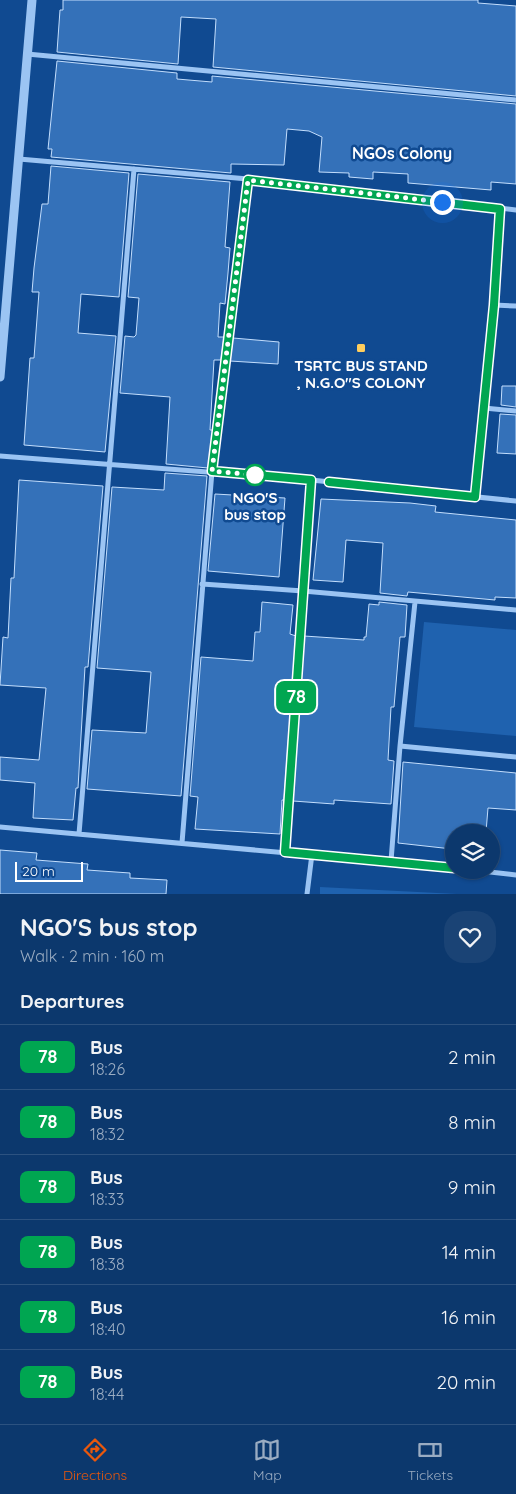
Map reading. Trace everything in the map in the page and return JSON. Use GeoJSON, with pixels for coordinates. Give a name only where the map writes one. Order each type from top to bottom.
{"type":"FeatureCollection","features":[{"type":"Feature","properties":{"kind":"street"},"geometry":{"type":"LineString","coordinates":[[0,377],[32,0]]}},
{"type":"Feature","properties":{"kind":"street"},"geometry":{"type":"LineString","coordinates":[[27,54],[516,100]]}},
{"type":"Feature","properties":{"kind":"street"},"geometry":{"type":"LineString","coordinates":[[18,159],[248,180],[516,210]]}},
{"type":"Feature","properties":{"kind":"street"},"geometry":{"type":"LineString","coordinates":[[79,834],[134,169]]}},
{"type":"Feature","properties":{"kind":"street"},"geometry":{"type":"LineString","coordinates":[[182,843],[212,471],[248,180]]}},
{"type":"Feature","properties":{"kind":"street"},"geometry":{"type":"LineString","coordinates":[[475,497],[494,305],[500,209]]}},
{"type":"Feature","properties":{"kind":"street"},"geometry":{"type":"LineString","coordinates":[[494,305],[516,306]]}},
{"type":"Feature","properties":{"kind":"street"},"geometry":{"type":"LineString","coordinates":[[484,408],[516,410]]}},
{"type":"Feature","properties":{"kind":"street"},"geometry":{"type":"LineString","coordinates":[[0,456],[109,466],[212,471],[516,501]]}},
{"type":"Feature","properties":{"kind":"street"},"geometry":{"type":"LineString","coordinates":[[285,852],[311,480]]}},
{"type":"Feature","properties":{"kind":"street"},"geometry":{"type":"LineString","coordinates":[[202,584],[516,610]]}},
{"type":"Feature","properties":{"kind":"street"},"geometry":{"type":"LineString","coordinates":[[391,861],[400,746],[415,602]]}},
{"type":"Feature","properties":{"kind":"street"},"geometry":{"type":"LineString","coordinates":[[400,746],[516,757]]}},
{"type":"Feature","properties":{"kind":"street"},"geometry":{"type":"LineString","coordinates":[[0,827],[445,867]]}},
{"type":"Feature","properties":{"kind":"street"},"geometry":{"type":"LineString","coordinates":[[307,894],[312,854]]}},
{"type":"Feature","properties":{"kind":"street"},"geometry":{"type":"LineString","coordinates":[[500,873],[516,875]]}},
{"type":"Feature","properties":{"kind":"shaded area"},"geometry":{"type":"Polygon","coordinates":[[[424,622],[516,630],[516,736],[414,727],[424,622]]]}},
{"type":"Feature","properties":{"kind":"shaded area"},"geometry":{"type":"Polygon","coordinates":[[[320,887],[457,894],[320,894],[320,887]]]}},
{"type":"Feature","properties":{"kind":"building"},"geometry":{"type":"Polygon","coordinates":[[[63,0],[478,0],[478,3],[516,6],[516,96],[213,67],[216,19],[181,17],[178,64],[57,52],[60,10],[63,10],[63,0]]]}},
{"type":"Feature","properties":{"kind":"building"},"geometry":{"type":"Polygon","coordinates":[[[57,61],[177,73],[177,79],[212,82],[212,76],[516,104],[516,184],[491,182],[491,190],[408,183],[408,174],[373,172],[373,179],[349,177],[349,173],[319,172],[322,137],[309,131],[287,129],[284,165],[231,164],[231,173],[51,157],[52,149],[48,149],[57,61]]]}},
{"type":"Feature","properties":{"kind":"building"},"geometry":{"type":"Polygon","coordinates":[[[51,166],[129,173],[119,297],[81,294],[78,333],[116,336],[105,452],[24,445],[30,358],[34,358],[39,292],[32,292],[34,268],[42,204],[48,204],[51,166]]]}},
{"type":"Feature","properties":{"kind":"building"},"geometry":{"type":"Polygon","coordinates":[[[138,174],[230,182],[225,247],[230,248],[225,304],[220,303],[218,337],[224,337],[221,360],[214,360],[210,430],[213,430],[208,468],[166,464],[170,397],[120,393],[125,336],[134,337],[136,335],[139,298],[128,297],[138,174]]]}},
{"type":"Feature","properties":{"kind":"building"},"geometry":{"type":"Polygon","coordinates":[[[233,338],[279,342],[278,364],[230,361],[233,338]]]}},
{"type":"Feature","properties":{"kind":"building"},"geometry":{"type":"Polygon","coordinates":[[[502,386],[516,386],[516,407],[501,405],[502,386]]]}},
{"type":"Feature","properties":{"kind":"building"},"geometry":{"type":"Polygon","coordinates":[[[500,414],[516,415],[516,454],[497,453],[500,414]]]}},
{"type":"Feature","properties":{"kind":"building"},"geometry":{"type":"Polygon","coordinates":[[[165,473],[207,476],[181,796],[87,789],[92,730],[146,733],[151,672],[97,668],[112,487],[164,490],[165,473]]]}},
{"type":"Feature","properties":{"kind":"building"},"geometry":{"type":"Polygon","coordinates":[[[19,480],[103,486],[88,667],[85,667],[78,788],[76,788],[73,820],[33,818],[35,783],[0,780],[0,757],[39,760],[46,688],[0,685],[3,637],[8,638],[11,578],[14,578],[19,480]]]}},
{"type":"Feature","properties":{"kind":"building"},"geometry":{"type":"Polygon","coordinates":[[[215,494],[285,498],[279,577],[208,571],[215,494]]]}},
{"type":"Feature","properties":{"kind":"building"},"geometry":{"type":"Polygon","coordinates":[[[321,499],[410,503],[436,506],[435,512],[516,520],[516,598],[495,597],[495,600],[408,592],[407,596],[380,593],[383,543],[346,540],[343,582],[313,580],[321,499]]]}},
{"type":"Feature","properties":{"kind":"building"},"geometry":{"type":"Polygon","coordinates":[[[262,602],[293,605],[290,634],[296,636],[280,834],[195,829],[198,797],[190,796],[201,657],[253,661],[255,632],[260,632],[262,602]]]}},
{"type":"Feature","properties":{"kind":"building"},"geometry":{"type":"Polygon","coordinates":[[[379,602],[407,605],[405,637],[400,637],[394,707],[391,707],[388,760],[394,761],[391,804],[334,800],[334,804],[293,801],[304,636],[364,640],[364,637],[366,637],[369,604],[379,605],[379,602]]]}},
{"type":"Feature","properties":{"kind":"building"},"geometry":{"type":"Polygon","coordinates":[[[403,762],[516,773],[516,810],[488,808],[487,824],[445,824],[445,848],[398,843],[403,762]]]}},
{"type":"Feature","properties":{"kind":"building"},"geometry":{"type":"Polygon","coordinates":[[[0,850],[37,853],[36,860],[88,864],[87,870],[130,873],[130,878],[167,880],[166,894],[0,894],[0,850]]]}},
{"type":"Feature","properties":{"kind":"bus line","name":"78"},"geometry":{"type":"LineString","coordinates":[[329,482],[475,497],[494,305],[500,209],[248,180],[212,471],[311,480],[285,852],[445,867]]}},
{"type":"Feature","properties":{"kind":"place","name":"TSRTC BUS STAND , N.G.O\"S COLONY"},"geometry":{"type":"Point","coordinates":[361,348]}},
{"type":"Feature","properties":{"kind":"place","name":"NGO'S bus stop"},"geometry":{"type":"Point","coordinates":[255,475]}},
{"type":"Feature","properties":{"kind":"district","name":"NGOs Colony"},"geometry":{"type":"Point","coordinates":[402,153]}},
{"type":"Feature","properties":{"kind":"route"},"geometry":{"type":"LineString","coordinates":[[255,475],[212,471],[248,180],[442,202]]}}]}
